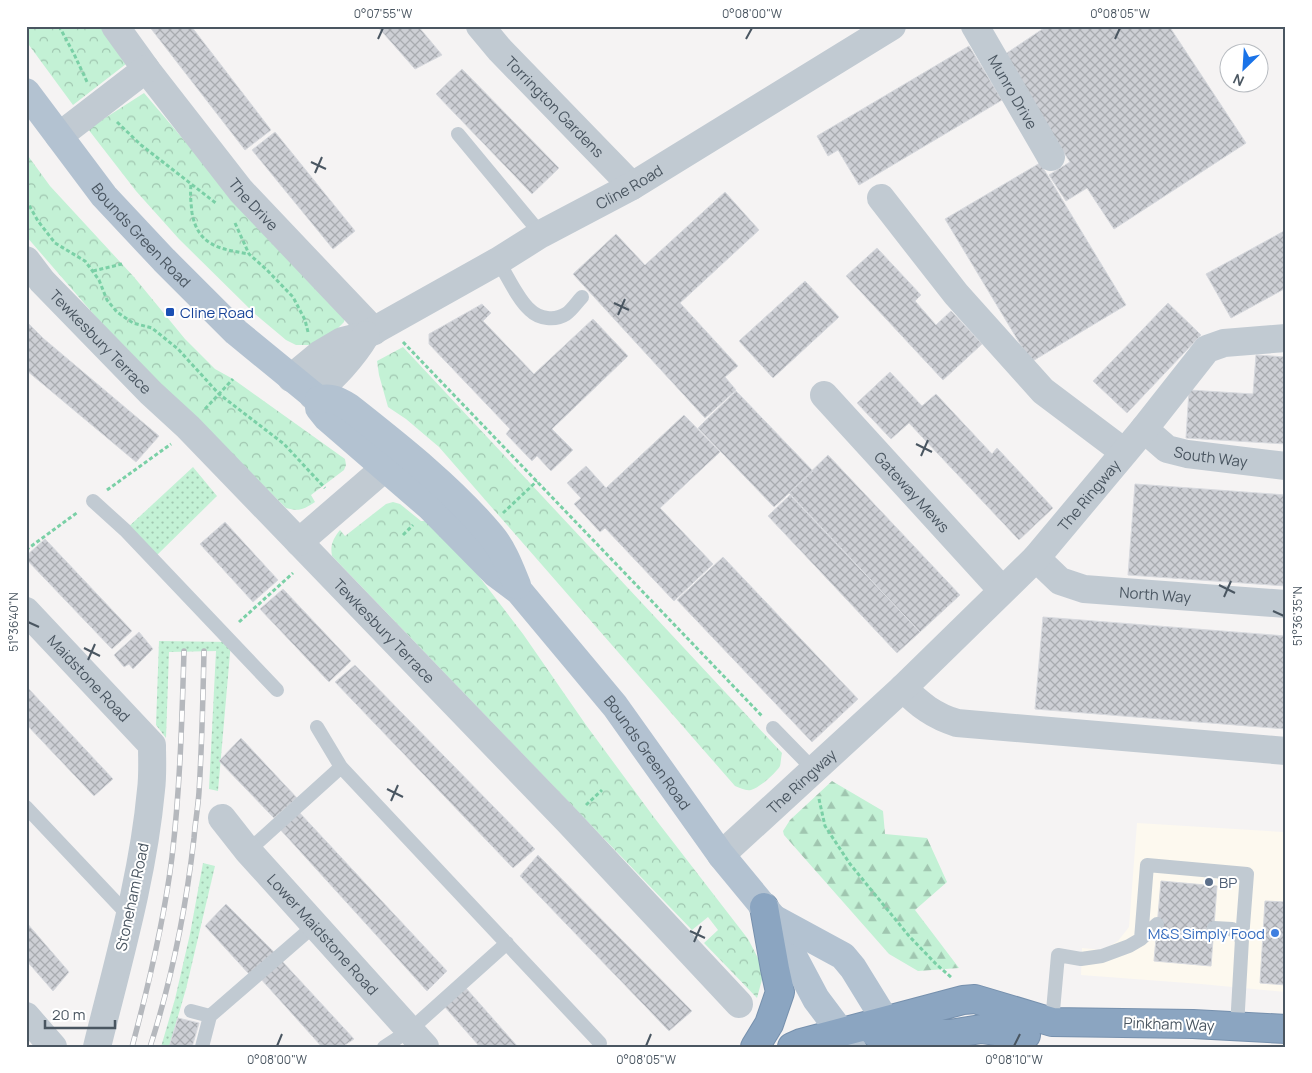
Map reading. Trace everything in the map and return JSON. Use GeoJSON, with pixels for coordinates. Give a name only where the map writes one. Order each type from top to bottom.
{"type":"FeatureCollection","features":[{"type":"Feature","properties":{"kind":"highway"},"geometry":{"type":"LineString","coordinates":[[755,1047],[769,1024],[780,992],[774,969],[769,912]]}},
{"type":"Feature","properties":{"kind":"highway","name":"Pinkham Way"},"geometry":{"type":"LineString","coordinates":[[994,1047],[1036,1033],[1193,1024],[1286,1029]]}},
{"type":"Feature","properties":{"kind":"highway"},"geometry":{"type":"LineString","coordinates":[[792,1047],[801,1043],[893,1033],[950,1034],[981,1029],[1036,1033]]}},
{"type":"Feature","properties":{"kind":"main road","name":"Bounds Green Road"},"geometry":{"type":"LineString","coordinates":[[26,92],[104,196],[164,260],[236,332],[316,398],[337,400],[343,403],[395,460],[461,503],[492,536],[509,563],[519,590],[615,706],[721,855],[769,912],[816,999],[847,1039]]}},
{"type":"Feature","properties":{"kind":"main road","name":"Bounds Green Road"},"geometry":{"type":"LineString","coordinates":[[769,912],[843,956],[853,968],[893,1033]]}},
{"type":"Feature","properties":{"kind":"street","name":"The Drive"},"geometry":{"type":"LineString","coordinates":[[115,26],[241,191],[370,333]]}},
{"type":"Feature","properties":{"kind":"street","name":"Torrington Gardens"},"geometry":{"type":"LineString","coordinates":[[480,26],[500,50],[632,186]]}},
{"type":"Feature","properties":{"kind":"street","name":"Munro Drive"},"geometry":{"type":"LineString","coordinates":[[975,26],[1052,157]]}},
{"type":"Feature","properties":{"kind":"street","name":"Cline Road"},"geometry":{"type":"LineString","coordinates":[[291,378],[320,354],[342,341],[370,333],[498,261],[541,234],[632,186],[888,27]]}},
{"type":"Feature","properties":{"kind":"street"},"geometry":{"type":"LineString","coordinates":[[58,136],[146,69]]}},
{"type":"Feature","properties":{"kind":"street"},"geometry":{"type":"LineString","coordinates":[[881,198],[956,294],[1042,391],[1124,452]]}},
{"type":"Feature","properties":{"kind":"street","name":"Tewkesbury Terrace"},"geometry":{"type":"LineString","coordinates":[[26,260],[62,302],[151,393],[188,427],[569,822],[739,1004]]}},
{"type":"Feature","properties":{"kind":"street","name":"Cline Road"},"geometry":{"type":"LineString","coordinates":[[316,398],[370,333]]}},
{"type":"Feature","properties":{"kind":"street","name":"The Ringway"},"geometry":{"type":"LineString","coordinates":[[721,855],[815,780],[903,688],[1036,558],[1144,429],[1207,349],[1224,343],[1286,338]]}},
{"type":"Feature","properties":{"kind":"street","name":"Gateway Mews"},"geometry":{"type":"LineString","coordinates":[[824,394],[1002,590]]}},
{"type":"Feature","properties":{"kind":"street","name":"South Way"},"geometry":{"type":"LineString","coordinates":[[1144,429],[1167,449],[1186,454],[1286,466]]}},
{"type":"Feature","properties":{"kind":"street"},"geometry":{"type":"LineString","coordinates":[[305,549],[395,460]]}},
{"type":"Feature","properties":{"kind":"street","name":"North Way"},"geometry":{"type":"LineString","coordinates":[[1036,558],[1060,581],[1084,589],[1286,604]]}},
{"type":"Feature","properties":{"kind":"street","name":"Maidstone Road"},"geometry":{"type":"LineString","coordinates":[[26,611],[152,745]]}},
{"type":"Feature","properties":{"kind":"street"},"geometry":{"type":"LineString","coordinates":[[903,688],[918,703],[942,718],[957,723],[1286,751]]}},
{"type":"Feature","properties":{"kind":"street","name":"Stoneham Road"},"geometry":{"type":"LineString","coordinates":[[97,1047],[143,853],[151,789],[152,745]]}},
{"type":"Feature","properties":{"kind":"street","name":"Lower Maidstone Road"},"geometry":{"type":"LineString","coordinates":[[222,818],[248,851],[418,1038]]}},
{"type":"Feature","properties":{"kind":"street"},"geometry":{"type":"LineString","coordinates":[[26,1016],[53,1047]]}},
{"type":"Feature","properties":{"kind":"lane"},"geometry":{"type":"LineString","coordinates":[[458,134],[541,234]]}},
{"type":"Feature","properties":{"kind":"lane"},"geometry":{"type":"LineString","coordinates":[[498,261],[530,311],[543,318],[553,318],[565,314],[582,297]]}},
{"type":"Feature","properties":{"kind":"lane"},"geometry":{"type":"LineString","coordinates":[[93,501],[125,530],[277,690]]}},
{"type":"Feature","properties":{"kind":"lane"},"geometry":{"type":"LineString","coordinates":[[317,727],[341,767],[600,1043]]}},
{"type":"Feature","properties":{"kind":"lane"},"geometry":{"type":"LineString","coordinates":[[773,728],[815,780]]}},
{"type":"Feature","properties":{"kind":"lane"},"geometry":{"type":"LineString","coordinates":[[248,851],[341,767]]}},
{"type":"Feature","properties":{"kind":"lane"},"geometry":{"type":"LineString","coordinates":[[26,807],[129,916]]}},
{"type":"Feature","properties":{"kind":"lane"},"geometry":{"type":"LineString","coordinates":[[1141,939],[1147,865],[1247,874],[1237,1027]]}},
{"type":"Feature","properties":{"kind":"lane"},"geometry":{"type":"LineString","coordinates":[[1036,1033],[1058,955],[1081,959],[1102,956],[1141,939],[1157,924]]}},
{"type":"Feature","properties":{"kind":"lane"},"geometry":{"type":"LineString","coordinates":[[202,1047],[210,1016],[315,925]]}},
{"type":"Feature","properties":{"kind":"lane"},"geometry":{"type":"LineString","coordinates":[[1214,928],[1232,929],[1242,939]]}},
{"type":"Feature","properties":{"kind":"lane"},"geometry":{"type":"LineString","coordinates":[[384,1047],[418,1038],[507,944]]}},
{"type":"Feature","properties":{"kind":"lane"},"geometry":{"type":"LineString","coordinates":[[191,1011],[210,1016]]}},
{"type":"Feature","properties":{"kind":"path"},"geometry":{"type":"LineString","coordinates":[[59,26],[86,82],[101,104],[116,121],[140,145],[220,207]]}},
{"type":"Feature","properties":{"kind":"path"},"geometry":{"type":"LineString","coordinates":[[191,185],[190,196],[194,222],[198,232],[210,243],[224,249],[249,254]]}},
{"type":"Feature","properties":{"kind":"path"},"geometry":{"type":"LineString","coordinates":[[26,200],[38,221],[55,243],[85,261],[99,280],[108,300],[117,312],[134,323],[152,328],[178,349],[219,394],[284,444],[327,490]]}},
{"type":"Feature","properties":{"kind":"path"},"geometry":{"type":"LineString","coordinates":[[231,218],[236,224],[249,254],[293,297],[305,320],[309,337]]}},
{"type":"Feature","properties":{"kind":"path"},"geometry":{"type":"LineString","coordinates":[[93,272],[122,264]]}},
{"type":"Feature","properties":{"kind":"path"},"geometry":{"type":"LineString","coordinates":[[402,341],[773,728]]}},
{"type":"Feature","properties":{"kind":"path"},"geometry":{"type":"LineString","coordinates":[[223,390],[233,379]]}},
{"type":"Feature","properties":{"kind":"path"},"geometry":{"type":"LineString","coordinates":[[499,517],[538,481]]}},
{"type":"Feature","properties":{"kind":"path"},"geometry":{"type":"LineString","coordinates":[[225,634],[305,549]]}},
{"type":"Feature","properties":{"kind":"path"},"geometry":{"type":"LineString","coordinates":[[815,780],[825,826],[850,864],[908,936],[954,980]]}},
{"type":"Feature","properties":{"kind":"shaded area","name":"BP"},"geometry":{"type":"Polygon","coordinates":[[[1137,823],[1283,832],[1286,836],[1286,992],[1081,975],[1082,948],[1103,950],[1118,941],[1129,927],[1137,823]]]}},
{"type":"Feature","properties":{"kind":"green space"},"geometry":{"type":"Polygon","coordinates":[[[26,26],[101,26],[126,64],[73,105],[26,41],[26,26]]]}},
{"type":"Feature","properties":{"kind":"green space"},"geometry":{"type":"Polygon","coordinates":[[[144,93],[241,207],[345,316],[344,322],[329,337],[311,345],[296,345],[286,340],[255,314],[179,239],[136,191],[88,129],[144,93]]]}},
{"type":"Feature","properties":{"kind":"green space"},"geometry":{"type":"Polygon","coordinates":[[[26,153],[50,186],[134,277],[185,339],[215,369],[233,379],[345,459],[346,465],[344,470],[311,495],[315,502],[302,509],[286,508],[122,347],[26,236],[26,153]]]}},
{"type":"Feature","properties":{"kind":"green space"},"geometry":{"type":"Polygon","coordinates":[[[403,347],[782,753],[780,766],[767,780],[751,790],[735,786],[439,447],[406,419],[388,407],[377,361],[403,347]]]}},
{"type":"Feature","properties":{"kind":"green space"},"geometry":{"type":"Polygon","coordinates":[[[193,467],[217,496],[153,559],[125,530],[193,467]]]}},
{"type":"Feature","properties":{"kind":"green space"},"geometry":{"type":"Polygon","coordinates":[[[393,502],[400,504],[421,521],[428,521],[471,566],[523,634],[586,725],[653,816],[748,939],[764,972],[757,998],[704,943],[718,930],[708,917],[692,930],[332,556],[333,542],[340,530],[345,536],[386,504],[393,502]]]}},
{"type":"Feature","properties":{"kind":"green space"},"geometry":{"type":"Polygon","coordinates":[[[159,641],[231,642],[218,791],[209,789],[216,651],[169,652],[166,738],[156,725],[159,641]]]}},
{"type":"Feature","properties":{"kind":"green space"},"geometry":{"type":"Polygon","coordinates":[[[832,781],[883,811],[885,834],[927,838],[947,882],[915,910],[959,968],[918,971],[889,954],[784,835],[783,831],[790,820],[832,781]]]}},
{"type":"Feature","properties":{"kind":"green space"},"geometry":{"type":"Polygon","coordinates":[[[203,863],[215,866],[186,989],[169,1047],[161,1047],[175,999],[190,934],[203,863]]]}},
{"type":"Feature","properties":{"kind":"building"},"geometry":{"type":"Polygon","coordinates":[[[149,26],[191,26],[271,130],[245,150],[149,26]]]}},
{"type":"Feature","properties":{"kind":"building"},"geometry":{"type":"Polygon","coordinates":[[[377,26],[418,26],[442,55],[415,69],[377,26]]]}},
{"type":"Feature","properties":{"kind":"building"},"geometry":{"type":"Polygon","coordinates":[[[1047,26],[1169,26],[1246,143],[1114,229],[1087,188],[1066,201],[1049,175],[1070,162],[1001,57],[1047,26]]]}},
{"type":"Feature","properties":{"kind":"building"},"geometry":{"type":"Polygon","coordinates":[[[969,46],[1002,100],[859,185],[838,150],[828,156],[817,136],[969,46]]]}},
{"type":"Feature","properties":{"kind":"building"},"geometry":{"type":"Polygon","coordinates":[[[462,69],[559,168],[532,194],[436,94],[462,69]]]}},
{"type":"Feature","properties":{"kind":"building"},"geometry":{"type":"Polygon","coordinates":[[[275,132],[355,231],[333,249],[252,150],[275,132]]]}},
{"type":"Feature","properties":{"kind":"building"},"geometry":{"type":"Polygon","coordinates":[[[1040,163],[1126,305],[1031,362],[945,219],[1040,163]]]}},
{"type":"Feature","properties":{"kind":"building"},"geometry":{"type":"Polygon","coordinates":[[[725,192],[759,230],[680,303],[738,366],[725,377],[736,390],[705,418],[573,274],[616,234],[645,265],[725,192]]]}},
{"type":"Feature","properties":{"kind":"building"},"geometry":{"type":"Polygon","coordinates":[[[1286,230],[1286,288],[1231,318],[1206,274],[1286,230]]]}},
{"type":"Feature","properties":{"kind":"building"},"geometry":{"type":"Polygon","coordinates":[[[877,248],[921,295],[915,301],[936,325],[951,311],[982,344],[943,380],[846,276],[877,248]]]}},
{"type":"Feature","properties":{"kind":"building"},"geometry":{"type":"Polygon","coordinates":[[[805,281],[839,317],[773,378],[739,341],[805,281]]]}},
{"type":"Feature","properties":{"kind":"building"},"geometry":{"type":"Polygon","coordinates":[[[1168,303],[1201,335],[1127,413],[1093,381],[1168,303]]]}},
{"type":"Feature","properties":{"kind":"building"},"geometry":{"type":"Polygon","coordinates":[[[482,304],[491,313],[483,321],[534,374],[593,319],[628,356],[552,429],[573,450],[551,471],[537,456],[532,461],[506,434],[510,429],[429,344],[429,334],[482,304]]]}},
{"type":"Feature","properties":{"kind":"building"},"geometry":{"type":"Polygon","coordinates":[[[26,321],[44,339],[159,436],[136,462],[26,370],[26,321]]]}},
{"type":"Feature","properties":{"kind":"building"},"geometry":{"type":"Polygon","coordinates":[[[1256,355],[1286,357],[1286,444],[1186,438],[1189,390],[1253,394],[1256,355]]]}},
{"type":"Feature","properties":{"kind":"building"},"geometry":{"type":"Polygon","coordinates":[[[890,372],[922,406],[936,394],[992,454],[997,448],[1053,508],[1019,540],[909,423],[891,439],[857,403],[890,372]]]}},
{"type":"Feature","properties":{"kind":"building"},"geometry":{"type":"Polygon","coordinates":[[[736,391],[813,471],[774,507],[698,428],[736,391]]]}},
{"type":"Feature","properties":{"kind":"building"},"geometry":{"type":"Polygon","coordinates":[[[684,415],[720,452],[660,508],[713,564],[674,601],[605,528],[600,532],[574,504],[581,498],[567,483],[586,466],[606,488],[684,415]]]}},
{"type":"Feature","properties":{"kind":"building"},"geometry":{"type":"Polygon","coordinates":[[[828,455],[960,595],[920,632],[789,493],[828,455]]]}},
{"type":"Feature","properties":{"kind":"building"},"geometry":{"type":"Polygon","coordinates":[[[1135,484],[1286,495],[1286,586],[1128,575],[1135,484]]]}},
{"type":"Feature","properties":{"kind":"building"},"geometry":{"type":"Polygon","coordinates":[[[790,495],[920,632],[897,653],[768,516],[790,495]]]}},
{"type":"Feature","properties":{"kind":"building"},"geometry":{"type":"Polygon","coordinates":[[[225,522],[278,580],[253,602],[200,544],[225,522]]]}},
{"type":"Feature","properties":{"kind":"building"},"geometry":{"type":"Polygon","coordinates":[[[45,539],[132,631],[112,649],[26,559],[26,556],[45,539]]]}},
{"type":"Feature","properties":{"kind":"building"},"geometry":{"type":"Polygon","coordinates":[[[723,557],[858,699],[812,742],[677,600],[723,557]]]}},
{"type":"Feature","properties":{"kind":"building"},"geometry":{"type":"Polygon","coordinates":[[[283,589],[351,661],[329,682],[260,609],[283,589]]]}},
{"type":"Feature","properties":{"kind":"building"},"geometry":{"type":"Polygon","coordinates":[[[1043,617],[1286,636],[1286,729],[1035,709],[1043,617]]]}},
{"type":"Feature","properties":{"kind":"building"},"geometry":{"type":"Polygon","coordinates":[[[139,632],[153,649],[133,669],[129,664],[124,667],[114,655],[139,632]]]}},
{"type":"Feature","properties":{"kind":"building"},"geometry":{"type":"Polygon","coordinates":[[[355,665],[535,849],[513,868],[335,682],[355,665]]]}},
{"type":"Feature","properties":{"kind":"building"},"geometry":{"type":"Polygon","coordinates":[[[26,686],[113,779],[94,796],[26,724],[26,686]]]}},
{"type":"Feature","properties":{"kind":"building"},"geometry":{"type":"Polygon","coordinates":[[[241,738],[297,798],[274,818],[219,761],[241,738]]]}},
{"type":"Feature","properties":{"kind":"building"},"geometry":{"type":"Polygon","coordinates":[[[297,810],[447,971],[427,991],[278,827],[297,810]]]}},
{"type":"Feature","properties":{"kind":"building"},"geometry":{"type":"Polygon","coordinates":[[[538,855],[692,1011],[669,1031],[520,876],[538,855]]]}},
{"type":"Feature","properties":{"kind":"building"},"geometry":{"type":"Polygon","coordinates":[[[1161,881],[1217,886],[1211,966],[1154,961],[1161,881]]]}},
{"type":"Feature","properties":{"kind":"building","name":"M&S Simply Food"},"geometry":{"type":"Polygon","coordinates":[[[1265,901],[1286,902],[1286,985],[1260,983],[1265,901]]]}},
{"type":"Feature","properties":{"kind":"building"},"geometry":{"type":"Polygon","coordinates":[[[226,904],[274,952],[249,974],[205,926],[226,904]]]}},
{"type":"Feature","properties":{"kind":"building"},"geometry":{"type":"Polygon","coordinates":[[[26,922],[69,972],[53,991],[26,960],[26,922]]]}},
{"type":"Feature","properties":{"kind":"building"},"geometry":{"type":"Polygon","coordinates":[[[281,960],[354,1039],[342,1047],[322,1047],[260,978],[281,960]]]}},
{"type":"Feature","properties":{"kind":"building"},"geometry":{"type":"Polygon","coordinates":[[[465,987],[518,1047],[480,1047],[444,1006],[465,987]]]}},
{"type":"Feature","properties":{"kind":"building"},"geometry":{"type":"Polygon","coordinates":[[[178,1018],[199,1023],[192,1047],[169,1047],[178,1018]]]}},
{"type":"Feature","properties":{"kind":"railway"},"geometry":{"type":"LineString","coordinates":[[132,1047],[165,905],[172,857],[179,780],[184,651]]}},
{"type":"Feature","properties":{"kind":"railway"},"geometry":{"type":"LineString","coordinates":[[150,1047],[171,969],[191,864],[199,792],[204,651]]}},
{"type":"Feature","properties":{"kind":"place","name":"Cline Road"},"geometry":{"type":"Point","coordinates":[170,312]}},
{"type":"Feature","properties":{"kind":"place","name":"BP"},"geometry":{"type":"Point","coordinates":[1209,882]}},
{"type":"Feature","properties":{"kind":"place","name":"M&S Simply Food"},"geometry":{"type":"Point","coordinates":[1275,933]}}]}
